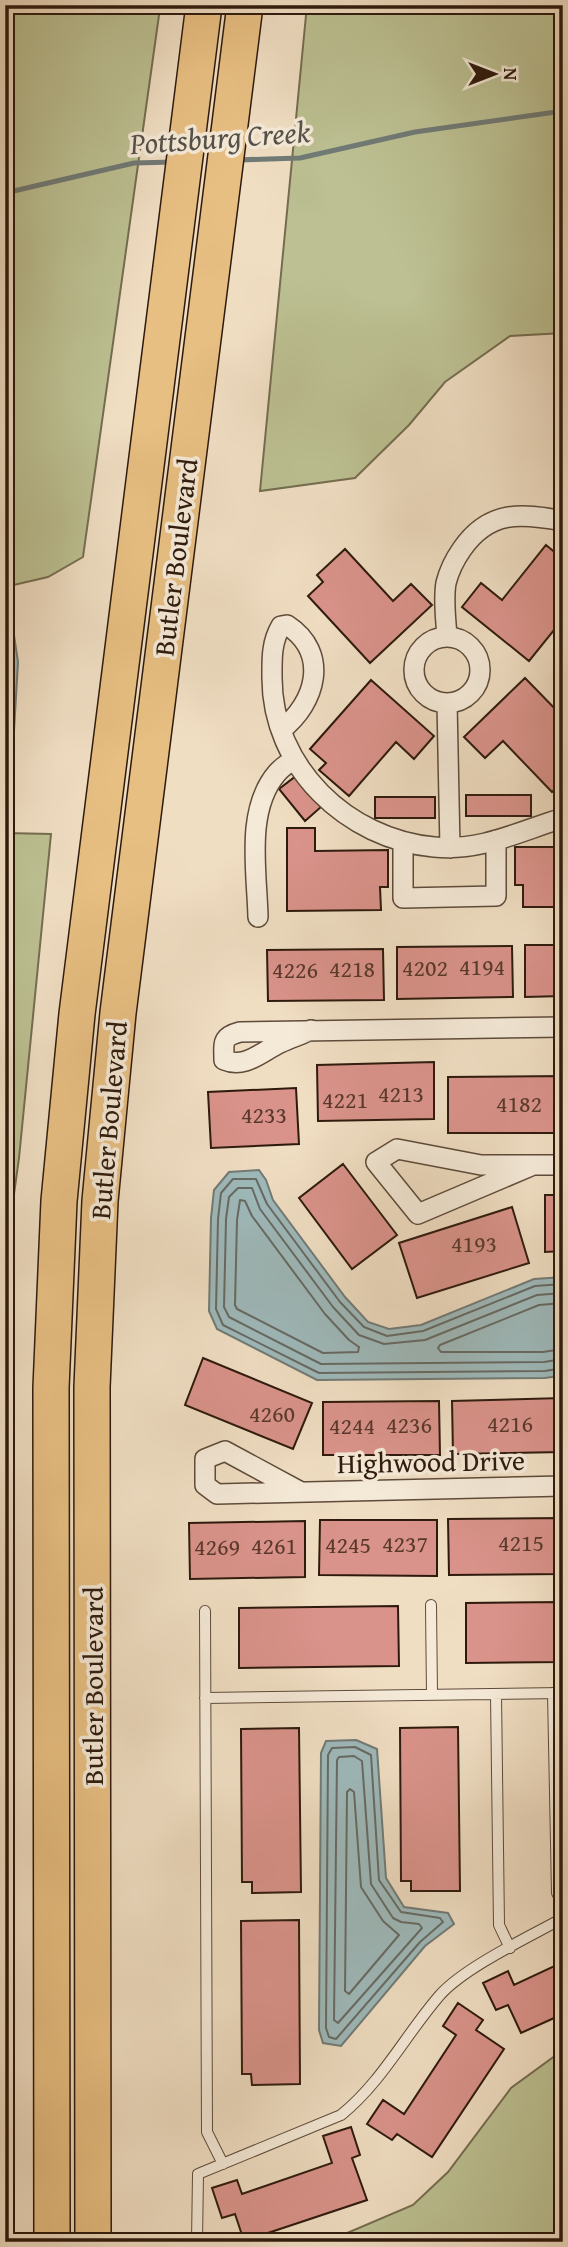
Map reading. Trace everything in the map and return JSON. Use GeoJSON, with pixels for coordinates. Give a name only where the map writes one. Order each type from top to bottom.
{"type":"FeatureCollection","features":[{"type":"Feature","properties":{"kind":"highway","name":"Butler Boulevard"},"geometry":{"type":"LineString","coordinates":[[52,2242],[51,1388],[59,1201],[71,1063],[204,5]]}},
{"type":"Feature","properties":{"kind":"highway","name":"Butler Boulevard"},"geometry":{"type":"LineString","coordinates":[[93,2242],[92,1426],[96,1264],[112,1064],[245,5]]}},
{"type":"Feature","properties":{"kind":"street"},"geometry":{"type":"LineString","coordinates":[[447,637],[446,583],[456,558],[479,530],[493,521],[513,515],[563,521]]}},
{"type":"Feature","properties":{"kind":"street"},"geometry":{"type":"LineString","coordinates":[[447,637],[458,639],[476,654],[480,664],[480,676],[476,687],[468,696],[447,703],[428,697],[420,690],[414,670],[420,651],[428,643],[447,637]]}},
{"type":"Feature","properties":{"kind":"street"},"geometry":{"type":"LineString","coordinates":[[447,703],[450,848]]}},
{"type":"Feature","properties":{"kind":"street"},"geometry":{"type":"LineString","coordinates":[[281,730],[294,759],[326,799],[362,827],[403,842],[450,848],[476,846],[563,818]]}},
{"type":"Feature","properties":{"kind":"street"},"geometry":{"type":"LineString","coordinates":[[258,917],[256,830],[260,808],[268,785],[278,772],[294,759]]}},
{"type":"Feature","properties":{"kind":"street"},"geometry":{"type":"LineString","coordinates":[[403,842],[403,898],[496,896],[496,840]]}},
{"type":"Feature","properties":{"kind":"street"},"geometry":{"type":"LineString","coordinates":[[311,1030],[563,1027]]}},
{"type":"Feature","properties":{"kind":"street"},"geometry":{"type":"LineString","coordinates":[[531,1166],[418,1214],[376,1162],[397,1149],[481,1165],[563,1165]]}},
{"type":"Feature","properties":{"kind":"street","name":"Highwood Drive"},"geometry":{"type":"LineString","coordinates":[[300,1492],[563,1486]]}},
{"type":"Feature","properties":{"kind":"lane"},"geometry":{"type":"LineString","coordinates":[[431,1605],[432,1695]]}},
{"type":"Feature","properties":{"kind":"lane"},"geometry":{"type":"LineString","coordinates":[[205,1611],[206,2132],[223,2164]]}},
{"type":"Feature","properties":{"kind":"lane"},"geometry":{"type":"LineString","coordinates":[[205,1698],[558,1693],[556,1893],[563,1903]]}},
{"type":"Feature","properties":{"kind":"lane"},"geometry":{"type":"LineString","coordinates":[[496,1694],[499,1925],[510,1948]]}},
{"type":"Feature","properties":{"kind":"lane"},"geometry":{"type":"LineString","coordinates":[[197,2242],[198,2174],[341,2115],[359,2100],[442,1993],[465,1975],[563,1918]]}},
{"type":"Feature","properties":{"kind":"green space"},"geometry":{"type":"Polygon","coordinates":[[[5,5],[140,5],[160,8],[83,557],[48,577],[5,587],[5,5]]]}},
{"type":"Feature","properties":{"kind":"green space"},"geometry":{"type":"Polygon","coordinates":[[[307,5],[563,5],[563,333],[510,336],[445,382],[409,425],[355,478],[260,491],[307,5]]]}},
{"type":"Feature","properties":{"kind":"green space"},"geometry":{"type":"Polygon","coordinates":[[[5,833],[51,834],[19,1158],[5,1259],[5,833]]]}},
{"type":"Feature","properties":{"kind":"green space"},"geometry":{"type":"Polygon","coordinates":[[[5,1959],[10,2242],[5,2242],[5,1959]]]}},
{"type":"Feature","properties":{"kind":"green space"},"geometry":{"type":"Polygon","coordinates":[[[563,2050],[563,2242],[326,2242],[413,2205],[448,2172],[511,2088],[563,2050]]]}},
{"type":"Feature","properties":{"kind":"water"},"geometry":{"type":"Polygon","coordinates":[[[5,629],[14,635],[18,662],[13,748],[5,758],[5,629]]]}},
{"type":"Feature","properties":{"kind":"water"},"geometry":{"type":"Polygon","coordinates":[[[259,1170],[266,1180],[273,1200],[345,1297],[368,1322],[389,1329],[421,1325],[534,1279],[563,1277],[563,1372],[559,1376],[545,1378],[317,1380],[217,1329],[209,1311],[214,1190],[229,1172],[259,1170]]]}},
{"type":"Feature","properties":{"kind":"water"},"geometry":{"type":"Polygon","coordinates":[[[356,1740],[377,1749],[386,1878],[404,1907],[448,1913],[454,1924],[425,1946],[341,2046],[323,2043],[319,2030],[321,1753],[326,1741],[356,1740]]]}},
{"type":"Feature","properties":{"kind":"building"},"geometry":{"type":"Polygon","coordinates":[[[546,545],[563,559],[563,619],[529,661],[462,607],[481,583],[502,600],[546,545]]]}},
{"type":"Feature","properties":{"kind":"building"},"geometry":{"type":"Polygon","coordinates":[[[345,549],[393,601],[411,584],[432,605],[370,663],[308,596],[323,582],[317,575],[345,549]]]}},
{"type":"Feature","properties":{"kind":"building"},"geometry":{"type":"Polygon","coordinates":[[[525,678],[563,717],[563,782],[552,792],[503,741],[485,758],[464,737],[525,678]]]}},
{"type":"Feature","properties":{"kind":"building"},"geometry":{"type":"Polygon","coordinates":[[[371,680],[434,736],[414,759],[396,742],[349,796],[319,770],[326,763],[310,749],[371,680]]]}},
{"type":"Feature","properties":{"kind":"building"},"geometry":{"type":"Polygon","coordinates":[[[296,776],[321,807],[305,821],[279,789],[296,776]]]}},
{"type":"Feature","properties":{"kind":"building"},"geometry":{"type":"Polygon","coordinates":[[[466,795],[531,795],[531,816],[466,816],[466,795]]]}},
{"type":"Feature","properties":{"kind":"building"},"geometry":{"type":"Polygon","coordinates":[[[375,797],[435,797],[435,818],[375,818],[375,797]]]}},
{"type":"Feature","properties":{"kind":"building"},"geometry":{"type":"Polygon","coordinates":[[[287,828],[315,828],[315,851],[388,850],[388,887],[380,887],[381,910],[287,911],[287,828]]]}},
{"type":"Feature","properties":{"kind":"building"},"geometry":{"type":"Polygon","coordinates":[[[515,847],[563,847],[563,907],[523,907],[523,885],[515,885],[515,847]]]}},
{"type":"Feature","properties":{"kind":"building"},"geometry":{"type":"Polygon","coordinates":[[[525,945],[563,945],[563,996],[525,997],[525,945]]]}},
{"type":"Feature","properties":{"kind":"building"},"geometry":{"type":"Polygon","coordinates":[[[512,946],[513,997],[397,999],[397,947],[512,946]]]}},
{"type":"Feature","properties":{"kind":"building"},"geometry":{"type":"Polygon","coordinates":[[[383,949],[384,1000],[268,1001],[267,950],[383,949]]]}},
{"type":"Feature","properties":{"kind":"building"},"geometry":{"type":"Polygon","coordinates":[[[434,1062],[434,1119],[318,1121],[317,1065],[434,1062]]]}},
{"type":"Feature","properties":{"kind":"building"},"geometry":{"type":"Polygon","coordinates":[[[563,1076],[563,1133],[448,1133],[448,1077],[563,1076]]]}},
{"type":"Feature","properties":{"kind":"building"},"geometry":{"type":"Polygon","coordinates":[[[296,1088],[299,1144],[211,1148],[208,1092],[296,1088]]]}},
{"type":"Feature","properties":{"kind":"building"},"geometry":{"type":"Polygon","coordinates":[[[343,1164],[397,1235],[352,1269],[299,1198],[343,1164]]]}},
{"type":"Feature","properties":{"kind":"building"},"geometry":{"type":"Polygon","coordinates":[[[545,1195],[563,1195],[563,1251],[545,1252],[545,1195]]]}},
{"type":"Feature","properties":{"kind":"building"},"geometry":{"type":"Polygon","coordinates":[[[512,1207],[529,1263],[417,1298],[399,1243],[512,1207]]]}},
{"type":"Feature","properties":{"kind":"building"},"geometry":{"type":"Polygon","coordinates":[[[203,1358],[312,1403],[293,1449],[185,1405],[203,1358]]]}},
{"type":"Feature","properties":{"kind":"building"},"geometry":{"type":"Polygon","coordinates":[[[563,1398],[563,1452],[453,1454],[452,1401],[563,1398]]]}},
{"type":"Feature","properties":{"kind":"building"},"geometry":{"type":"Polygon","coordinates":[[[439,1401],[440,1455],[323,1455],[323,1402],[439,1401]]]}},
{"type":"Feature","properties":{"kind":"building"},"geometry":{"type":"Polygon","coordinates":[[[563,1518],[563,1574],[449,1575],[448,1519],[563,1518]]]}},
{"type":"Feature","properties":{"kind":"building"},"geometry":{"type":"Polygon","coordinates":[[[320,1520],[437,1520],[437,1576],[319,1575],[320,1520]]]}},
{"type":"Feature","properties":{"kind":"building"},"geometry":{"type":"Polygon","coordinates":[[[305,1521],[305,1577],[190,1579],[189,1523],[305,1521]]]}},
{"type":"Feature","properties":{"kind":"building"},"geometry":{"type":"Polygon","coordinates":[[[563,1602],[563,1662],[466,1663],[466,1603],[563,1602]]]}},
{"type":"Feature","properties":{"kind":"building"},"geometry":{"type":"Polygon","coordinates":[[[398,1606],[399,1666],[239,1668],[239,1608],[398,1606]]]}},
{"type":"Feature","properties":{"kind":"building"},"geometry":{"type":"Polygon","coordinates":[[[458,1727],[460,1891],[411,1891],[411,1881],[401,1881],[400,1728],[458,1727]]]}},
{"type":"Feature","properties":{"kind":"building"},"geometry":{"type":"Polygon","coordinates":[[[299,1728],[301,1892],[252,1893],[252,1882],[242,1882],[241,1729],[299,1728]]]}},
{"type":"Feature","properties":{"kind":"building"},"geometry":{"type":"Polygon","coordinates":[[[299,1920],[300,2084],[252,2085],[251,2074],[242,2074],[241,1921],[299,1920]]]}},
{"type":"Feature","properties":{"kind":"building"},"geometry":{"type":"Polygon","coordinates":[[[563,1962],[563,2014],[521,2033],[508,2005],[496,2010],[483,1983],[508,1971],[514,1985],[563,1962]]]}},
{"type":"Feature","properties":{"kind":"building"},"geometry":{"type":"Polygon","coordinates":[[[458,2003],[483,2020],[476,2030],[504,2049],[432,2157],[397,2134],[392,2140],[367,2124],[383,2100],[404,2114],[456,2035],[443,2026],[458,2003]]]}},
{"type":"Feature","properties":{"kind":"building"},"geometry":{"type":"Polygon","coordinates":[[[351,2127],[360,2155],[352,2158],[367,2200],[244,2241],[235,2214],[222,2218],[212,2188],[237,2180],[242,2194],[332,2163],[323,2136],[351,2127]]]}},
{"type":"Feature","properties":{"kind":"waterway","name":"Pottsburg Creek"},"geometry":{"type":"LineString","coordinates":[[236,160],[300,158],[415,132],[563,111]]}},
{"type":"Feature","properties":{"kind":"waterway","name":"Pottsburg Creek"},"geometry":{"type":"LineString","coordinates":[[5,193],[134,163],[174,162]]}}]}
